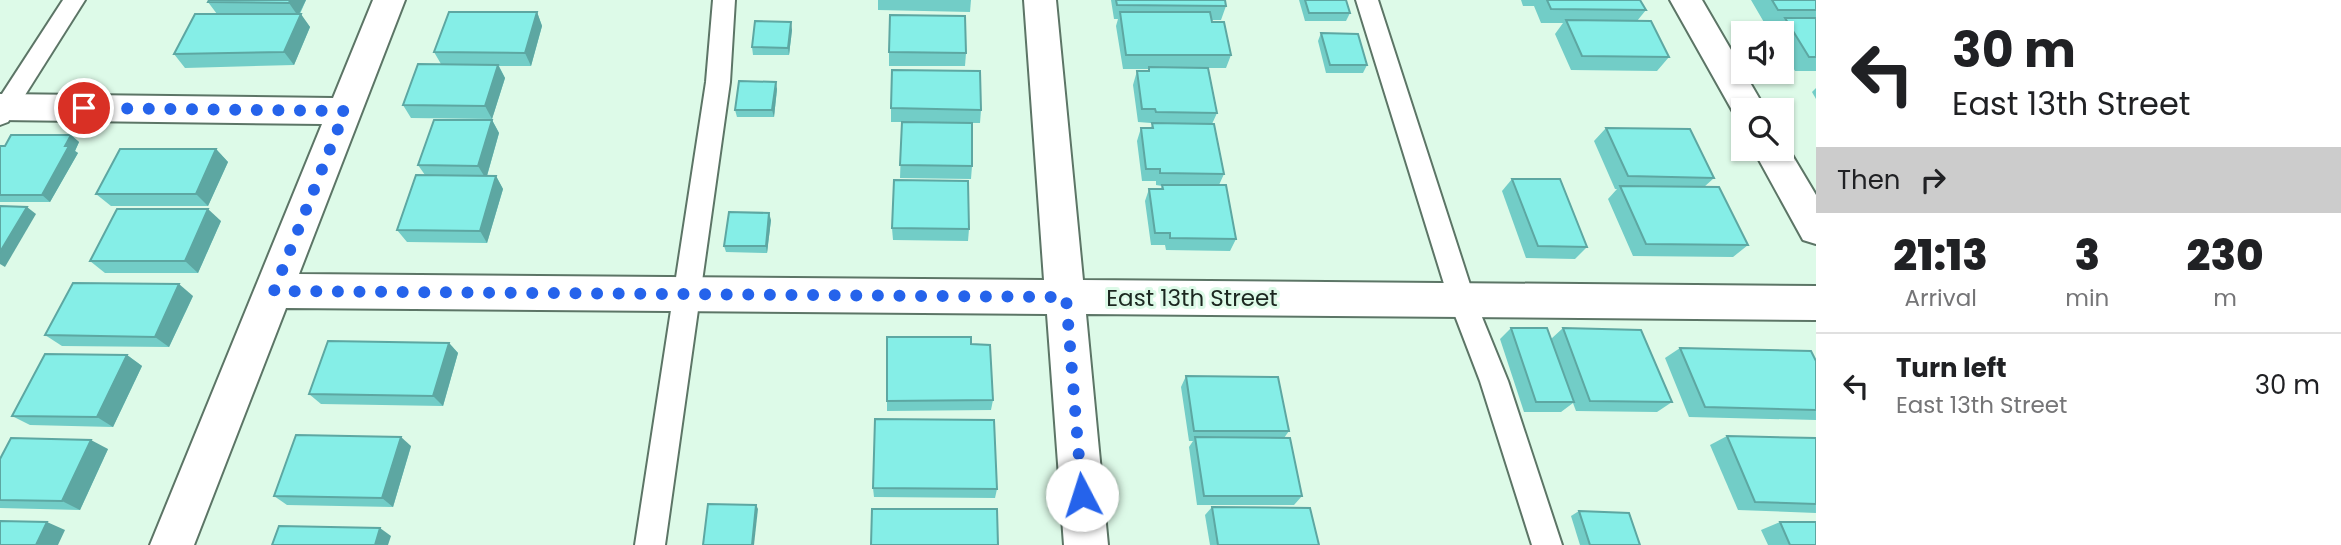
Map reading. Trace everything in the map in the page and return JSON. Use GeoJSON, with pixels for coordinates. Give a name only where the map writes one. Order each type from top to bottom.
{"type":"FeatureCollection","features":[{"type":"Feature","properties":{"kind":"street"},"geometry":{"type":"LineString","coordinates":[[172,545],[389,0]]}},
{"type":"Feature","properties":{"kind":"street"},"geometry":{"type":"LineString","coordinates":[[1040,0],[1086,545]]}},
{"type":"Feature","properties":{"kind":"street"},"geometry":{"type":"LineString","coordinates":[[1686,0],[1742,98]]}},
{"type":"Feature","properties":{"kind":"street"},"geometry":{"type":"LineString","coordinates":[[2,110],[345,111]]}},
{"type":"Feature","properties":{"kind":"street"},"geometry":{"type":"LineString","coordinates":[[1777,161],[1816,229]]}},
{"type":"Feature","properties":{"kind":"street","name":"East 13th Street"},"geometry":{"type":"LineString","coordinates":[[274,291],[1816,303]]}},
{"type":"Feature","properties":{"kind":"lane"},"geometry":{"type":"LineString","coordinates":[[2,110],[74,0]]}},
{"type":"Feature","properties":{"kind":"lane"},"geometry":{"type":"LineString","coordinates":[[650,545],[689,294],[718,82],[724,0]]}},
{"type":"Feature","properties":{"kind":"lane"},"geometry":{"type":"LineString","coordinates":[[1367,0],[1462,300],[1494,381],[1548,545]]}},
{"type":"Feature","properties":{"kind":"building"},"geometry":{"type":"Polygon","coordinates":[[[290,0],[289,3],[208,2],[290,0]]]}},
{"type":"Feature","properties":{"kind":"building"},"geometry":{"type":"Polygon","coordinates":[[[1116,0],[1225,0],[1226,6],[1117,5],[1116,0]]]}},
{"type":"Feature","properties":{"kind":"building"},"geometry":{"type":"Polygon","coordinates":[[[1305,0],[1346,0],[1350,13],[1309,13],[1305,0]]]}},
{"type":"Feature","properties":{"kind":"building"},"geometry":{"type":"Polygon","coordinates":[[[1547,0],[1640,0],[1646,10],[1551,9],[1547,0]]]}},
{"type":"Feature","properties":{"kind":"building"},"geometry":{"type":"Polygon","coordinates":[[[1772,0],[1816,0],[1816,10],[1778,10],[1772,0]]]}},
{"type":"Feature","properties":{"kind":"building"},"geometry":{"type":"Polygon","coordinates":[[[449,12],[537,12],[525,53],[434,52],[449,12]]]}},
{"type":"Feature","properties":{"kind":"building"},"geometry":{"type":"Polygon","coordinates":[[[1120,12],[1210,12],[1212,22],[1224,22],[1231,55],[1126,55],[1120,12]]]}},
{"type":"Feature","properties":{"kind":"building"},"geometry":{"type":"Polygon","coordinates":[[[195,14],[301,14],[284,52],[174,54],[195,14]]]}},
{"type":"Feature","properties":{"kind":"building"},"geometry":{"type":"Polygon","coordinates":[[[890,15],[965,16],[966,53],[889,52],[890,15]]]}},
{"type":"Feature","properties":{"kind":"building"},"geometry":{"type":"Polygon","coordinates":[[[1785,18],[1816,18],[1816,57],[1809,57],[1794,33],[1794,21],[1787,21],[1785,18]]]}},
{"type":"Feature","properties":{"kind":"building"},"geometry":{"type":"Polygon","coordinates":[[[1566,20],[1651,21],[1669,57],[1582,56],[1566,20]]]}},
{"type":"Feature","properties":{"kind":"building"},"geometry":{"type":"Polygon","coordinates":[[[755,21],[791,22],[788,48],[752,47],[755,21]]]}},
{"type":"Feature","properties":{"kind":"building"},"geometry":{"type":"Polygon","coordinates":[[[1321,33],[1358,34],[1367,65],[1330,65],[1321,33]]]}},
{"type":"Feature","properties":{"kind":"building"},"geometry":{"type":"Polygon","coordinates":[[[418,64],[498,65],[485,106],[403,105],[418,64]]]}},
{"type":"Feature","properties":{"kind":"building"},"geometry":{"type":"Polygon","coordinates":[[[1149,67],[1208,68],[1217,113],[1156,112],[1155,109],[1142,109],[1137,71],[1149,71],[1149,67]]]}},
{"type":"Feature","properties":{"kind":"building"},"geometry":{"type":"Polygon","coordinates":[[[892,70],[980,71],[981,110],[891,108],[892,70]]]}},
{"type":"Feature","properties":{"kind":"building"},"geometry":{"type":"Polygon","coordinates":[[[739,81],[776,82],[772,110],[735,110],[739,81]]]}},
{"type":"Feature","properties":{"kind":"building"},"geometry":{"type":"Polygon","coordinates":[[[434,120],[492,120],[478,166],[418,165],[434,120]]]}},
{"type":"Feature","properties":{"kind":"building"},"geometry":{"type":"Polygon","coordinates":[[[902,122],[972,123],[972,166],[900,165],[902,122]]]}},
{"type":"Feature","properties":{"kind":"building"},"geometry":{"type":"Polygon","coordinates":[[[1152,123],[1214,124],[1224,174],[1160,173],[1160,169],[1146,169],[1141,128],[1153,128],[1152,123]]]}},
{"type":"Feature","properties":{"kind":"building"},"geometry":{"type":"Polygon","coordinates":[[[1606,128],[1690,129],[1714,178],[1628,176],[1606,128]]]}},
{"type":"Feature","properties":{"kind":"building"},"geometry":{"type":"Polygon","coordinates":[[[11,135],[71,135],[65,146],[69,146],[42,195],[0,195],[0,146],[5,146],[11,135]]]}},
{"type":"Feature","properties":{"kind":"building"},"geometry":{"type":"Polygon","coordinates":[[[120,149],[216,149],[196,194],[96,194],[120,149]]]}},
{"type":"Feature","properties":{"kind":"building"},"geometry":{"type":"Polygon","coordinates":[[[416,175],[496,176],[480,231],[397,230],[416,175]]]}},
{"type":"Feature","properties":{"kind":"building"},"geometry":{"type":"Polygon","coordinates":[[[1512,179],[1560,179],[1587,247],[1538,246],[1512,179]]]}},
{"type":"Feature","properties":{"kind":"building"},"geometry":{"type":"Polygon","coordinates":[[[894,180],[968,181],[969,229],[892,228],[894,180]]]}},
{"type":"Feature","properties":{"kind":"building"},"geometry":{"type":"Polygon","coordinates":[[[1162,185],[1226,185],[1236,239],[1170,238],[1170,233],[1155,233],[1149,189],[1163,189],[1162,185]]]}},
{"type":"Feature","properties":{"kind":"building"},"geometry":{"type":"Polygon","coordinates":[[[1620,186],[1719,187],[1748,245],[1646,244],[1620,186]]]}},
{"type":"Feature","properties":{"kind":"building"},"geometry":{"type":"Polygon","coordinates":[[[0,206],[27,207],[0,252],[0,206]]]}},
{"type":"Feature","properties":{"kind":"building"},"geometry":{"type":"Polygon","coordinates":[[[117,209],[208,209],[185,261],[90,261],[117,209]]]}},
{"type":"Feature","properties":{"kind":"building"},"geometry":{"type":"Polygon","coordinates":[[[729,212],[769,213],[766,246],[724,246],[729,212]]]}},
{"type":"Feature","properties":{"kind":"building"},"geometry":{"type":"Polygon","coordinates":[[[73,283],[179,284],[155,337],[45,335],[73,283]]]}},
{"type":"Feature","properties":{"kind":"building"},"geometry":{"type":"Polygon","coordinates":[[[1511,328],[1547,328],[1574,402],[1536,402],[1511,328]]]}},
{"type":"Feature","properties":{"kind":"building"},"geometry":{"type":"Polygon","coordinates":[[[1563,328],[1641,330],[1672,402],[1590,401],[1563,328]]]}},
{"type":"Feature","properties":{"kind":"building"},"geometry":{"type":"Polygon","coordinates":[[[887,337],[971,337],[971,344],[990,345],[993,400],[887,401],[887,337]]]}},
{"type":"Feature","properties":{"kind":"building"},"geometry":{"type":"Polygon","coordinates":[[[328,341],[449,343],[433,396],[309,394],[328,341]]]}},
{"type":"Feature","properties":{"kind":"building"},"geometry":{"type":"Polygon","coordinates":[[[1680,348],[1811,351],[1816,361],[1816,410],[1705,407],[1680,348]]]}},
{"type":"Feature","properties":{"kind":"building"},"geometry":{"type":"Polygon","coordinates":[[[45,354],[127,355],[97,417],[12,416],[45,354]]]}},
{"type":"Feature","properties":{"kind":"building"},"geometry":{"type":"Polygon","coordinates":[[[1186,376],[1278,377],[1289,431],[1194,431],[1186,376]]]}},
{"type":"Feature","properties":{"kind":"building"},"geometry":{"type":"Polygon","coordinates":[[[875,419],[994,420],[997,489],[873,488],[875,419]]]}},
{"type":"Feature","properties":{"kind":"building"},"geometry":{"type":"Polygon","coordinates":[[[296,435],[401,437],[382,498],[274,496],[296,435]]]}},
{"type":"Feature","properties":{"kind":"building"},"geometry":{"type":"Polygon","coordinates":[[[1727,436],[1816,438],[1816,504],[1755,502],[1727,436]]]}},
{"type":"Feature","properties":{"kind":"building"},"geometry":{"type":"Polygon","coordinates":[[[1195,437],[1290,438],[1302,496],[1204,496],[1195,437]]]}},
{"type":"Feature","properties":{"kind":"building"},"geometry":{"type":"Polygon","coordinates":[[[11,438],[91,440],[62,501],[0,500],[0,459],[11,438]]]}},
{"type":"Feature","properties":{"kind":"building"},"geometry":{"type":"Polygon","coordinates":[[[708,504],[756,505],[752,545],[703,545],[708,504]]]}},
{"type":"Feature","properties":{"kind":"building"},"geometry":{"type":"Polygon","coordinates":[[[1212,507],[1310,508],[1319,545],[1218,545],[1212,507]]]}},
{"type":"Feature","properties":{"kind":"building"},"geometry":{"type":"Polygon","coordinates":[[[872,509],[997,509],[998,545],[871,545],[872,509]]]}},
{"type":"Feature","properties":{"kind":"building"},"geometry":{"type":"Polygon","coordinates":[[[1579,511],[1629,513],[1640,545],[1590,545],[1579,511]]]}},
{"type":"Feature","properties":{"kind":"building"},"geometry":{"type":"Polygon","coordinates":[[[0,521],[47,522],[36,545],[0,545],[0,521]]]}},
{"type":"Feature","properties":{"kind":"building"},"geometry":{"type":"Polygon","coordinates":[[[1780,522],[1816,522],[1816,545],[1790,545],[1780,522]]]}},
{"type":"Feature","properties":{"kind":"building"},"geometry":{"type":"Polygon","coordinates":[[[279,526],[380,528],[375,545],[272,545],[279,526]]]}},
{"type":"Feature","properties":{"kind":"route"},"geometry":{"type":"LineString","coordinates":[[84,108],[345,111],[274,291],[1066,297],[1082,495]]}}]}
